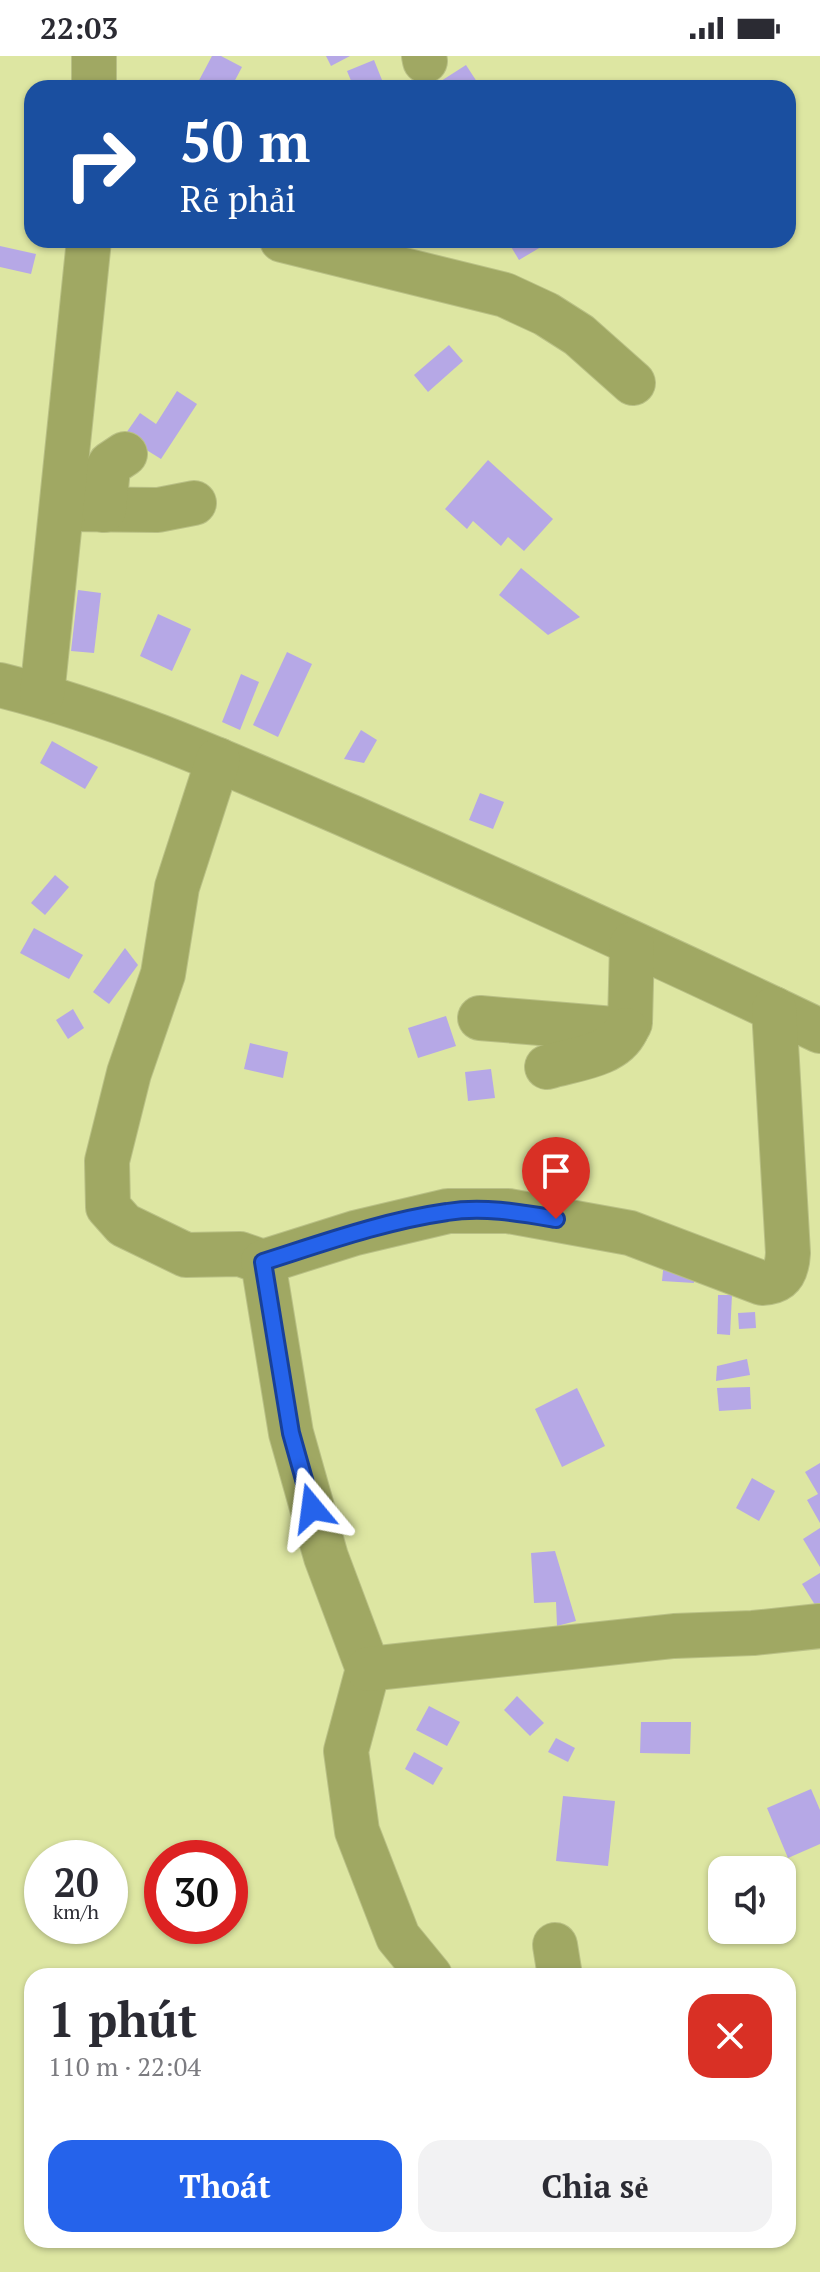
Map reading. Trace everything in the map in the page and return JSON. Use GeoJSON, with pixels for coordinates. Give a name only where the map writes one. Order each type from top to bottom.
{"type":"FeatureCollection","features":[{"type":"Feature","properties":{"kind":"street"},"geometry":{"type":"LineString","coordinates":[[94,56],[94,80]]}},
{"type":"Feature","properties":{"kind":"street"},"geometry":{"type":"LineString","coordinates":[[42,695],[84,510],[89,248]]}},
{"type":"Feature","properties":{"kind":"street"},"geometry":{"type":"LineString","coordinates":[[314,248],[505,295],[546,314],[579,335],[633,383]]}},
{"type":"Feature","properties":{"kind":"street"},"geometry":{"type":"LineString","coordinates":[[84,510],[110,464],[125,454]]}},
{"type":"Feature","properties":{"kind":"street"},"geometry":{"type":"LineString","coordinates":[[84,510],[158,510],[194,503]]}},
{"type":"Feature","properties":{"kind":"street"},"geometry":{"type":"LineString","coordinates":[[0,685],[42,695],[218,760],[407,842],[820,1031]]}},
{"type":"Feature","properties":{"kind":"street"},"geometry":{"type":"LineString","coordinates":[[218,760],[177,887],[163,974],[129,1073],[107,1161],[108,1207],[124,1225],[186,1255],[240,1254],[263,1262],[355,1233],[448,1211],[508,1211],[630,1233],[762,1283],[773,1282],[782,1277],[787,1268],[788,1253],[774,1009]]}},
{"type":"Feature","properties":{"kind":"street"},"geometry":{"type":"LineString","coordinates":[[547,1067],[611,1048],[621,1039],[630,1023],[632,944]]}},
{"type":"Feature","properties":{"kind":"street"},"geometry":{"type":"LineString","coordinates":[[480,1018],[626,1030]]}},
{"type":"Feature","properties":{"kind":"street"},"geometry":{"type":"LineString","coordinates":[[263,1262],[291,1433],[326,1557],[368,1669],[346,1751],[357,1831],[398,1937],[423,1968]]}},
{"type":"Feature","properties":{"kind":"street"},"geometry":{"type":"LineString","coordinates":[[368,1669],[674,1636],[753,1633],[820,1626]]}},
{"type":"Feature","properties":{"kind":"building"},"geometry":{"type":"Polygon","coordinates":[[[212,56],[221,56],[242,67],[235,80],[199,80],[212,56]]]}},
{"type":"Feature","properties":{"kind":"building"},"geometry":{"type":"Polygon","coordinates":[[[326,56],[350,56],[331,66],[326,56]]]}},
{"type":"Feature","properties":{"kind":"building"},"geometry":{"type":"Polygon","coordinates":[[[374,60],[382,80],[351,80],[347,71],[374,60]]]}},
{"type":"Feature","properties":{"kind":"building"},"geometry":{"type":"Polygon","coordinates":[[[466,65],[476,80],[443,80],[466,65]]]}},
{"type":"Feature","properties":{"kind":"building"},"geometry":{"type":"Polygon","coordinates":[[[0,246],[36,254],[31,274],[0,267],[0,246]]]}},
{"type":"Feature","properties":{"kind":"building"},"geometry":{"type":"Polygon","coordinates":[[[512,248],[539,248],[519,260],[512,248]]]}},
{"type":"Feature","properties":{"kind":"building"},"geometry":{"type":"Polygon","coordinates":[[[449,345],[463,361],[428,392],[414,375],[449,345]]]}},
{"type":"Feature","properties":{"kind":"building"},"geometry":{"type":"Polygon","coordinates":[[[177,391],[197,404],[161,459],[124,436],[140,413],[156,424],[177,391]]]}},
{"type":"Feature","properties":{"kind":"building"},"geometry":{"type":"Polygon","coordinates":[[[488,460],[553,519],[524,551],[508,537],[501,546],[473,521],[467,529],[445,509],[488,460]]]}},
{"type":"Feature","properties":{"kind":"building"},"geometry":{"type":"Polygon","coordinates":[[[521,568],[580,617],[548,635],[499,595],[521,568]]]}},
{"type":"Feature","properties":{"kind":"building"},"geometry":{"type":"Polygon","coordinates":[[[78,590],[101,593],[94,653],[71,651],[78,590]]]}},
{"type":"Feature","properties":{"kind":"building"},"geometry":{"type":"Polygon","coordinates":[[[158,614],[191,629],[172,671],[140,656],[158,614]]]}},
{"type":"Feature","properties":{"kind":"building"},"geometry":{"type":"Polygon","coordinates":[[[287,652],[312,664],[278,737],[253,725],[287,652]]]}},
{"type":"Feature","properties":{"kind":"building"},"geometry":{"type":"Polygon","coordinates":[[[241,674],[259,682],[240,730],[222,722],[241,674]]]}},
{"type":"Feature","properties":{"kind":"building"},"geometry":{"type":"Polygon","coordinates":[[[361,730],[377,740],[364,763],[344,759],[361,730]]]}},
{"type":"Feature","properties":{"kind":"building"},"geometry":{"type":"Polygon","coordinates":[[[52,741],[98,767],[85,789],[40,763],[52,741]]]}},
{"type":"Feature","properties":{"kind":"building"},"geometry":{"type":"Polygon","coordinates":[[[480,793],[504,802],[493,829],[469,820],[480,793]]]}},
{"type":"Feature","properties":{"kind":"building"},"geometry":{"type":"Polygon","coordinates":[[[55,875],[69,887],[45,915],[31,903],[55,875]]]}},
{"type":"Feature","properties":{"kind":"building"},"geometry":{"type":"Polygon","coordinates":[[[34,928],[83,955],[69,979],[20,953],[34,928]]]}},
{"type":"Feature","properties":{"kind":"building"},"geometry":{"type":"Polygon","coordinates":[[[125,948],[138,965],[109,1004],[93,992],[125,948]]]}},
{"type":"Feature","properties":{"kind":"building"},"geometry":{"type":"Polygon","coordinates":[[[73,1009],[84,1028],[68,1039],[56,1020],[73,1009]]]}},
{"type":"Feature","properties":{"kind":"building"},"geometry":{"type":"Polygon","coordinates":[[[446,1016],[456,1046],[418,1058],[408,1028],[446,1016]]]}},
{"type":"Feature","properties":{"kind":"building"},"geometry":{"type":"Polygon","coordinates":[[[250,1043],[288,1052],[283,1078],[244,1069],[250,1043]]]}},
{"type":"Feature","properties":{"kind":"building"},"geometry":{"type":"Polygon","coordinates":[[[491,1069],[495,1098],[468,1101],[465,1072],[491,1069]]]}},
{"type":"Feature","properties":{"kind":"building"},"geometry":{"type":"Polygon","coordinates":[[[665,1251],[695,1263],[694,1283],[662,1281],[665,1251]]]}},
{"type":"Feature","properties":{"kind":"building"},"geometry":{"type":"Polygon","coordinates":[[[718,1295],[732,1295],[730,1335],[717,1334],[718,1295]]]}},
{"type":"Feature","properties":{"kind":"building"},"geometry":{"type":"Polygon","coordinates":[[[755,1312],[756,1328],[739,1329],[738,1313],[755,1312]]]}},
{"type":"Feature","properties":{"kind":"building"},"geometry":{"type":"Polygon","coordinates":[[[747,1359],[750,1375],[716,1381],[717,1366],[747,1359]]]}},
{"type":"Feature","properties":{"kind":"building"},"geometry":{"type":"Polygon","coordinates":[[[750,1387],[751,1409],[719,1411],[717,1388],[750,1387]]]}},
{"type":"Feature","properties":{"kind":"building"},"geometry":{"type":"Polygon","coordinates":[[[577,1388],[605,1446],[562,1467],[535,1409],[577,1388]]]}},
{"type":"Feature","properties":{"kind":"building"},"geometry":{"type":"Polygon","coordinates":[[[820,1463],[820,1523],[807,1500],[818,1494],[805,1472],[820,1463]]]}},
{"type":"Feature","properties":{"kind":"building"},"geometry":{"type":"Polygon","coordinates":[[[752,1478],[775,1491],[759,1521],[736,1508],[752,1478]]]}},
{"type":"Feature","properties":{"kind":"building"},"geometry":{"type":"Polygon","coordinates":[[[820,1528],[820,1567],[803,1539],[820,1528]]]}},
{"type":"Feature","properties":{"kind":"building"},"geometry":{"type":"Polygon","coordinates":[[[555,1551],[576,1621],[557,1626],[556,1602],[534,1603],[531,1553],[555,1551]]]}},
{"type":"Feature","properties":{"kind":"building"},"geometry":{"type":"Polygon","coordinates":[[[820,1573],[820,1613],[802,1584],[820,1573]]]}},
{"type":"Feature","properties":{"kind":"building"},"geometry":{"type":"Polygon","coordinates":[[[517,1696],[544,1723],[530,1736],[504,1710],[517,1696]]]}},
{"type":"Feature","properties":{"kind":"building"},"geometry":{"type":"Polygon","coordinates":[[[429,1706],[460,1722],[447,1746],[416,1730],[429,1706]]]}},
{"type":"Feature","properties":{"kind":"building"},"geometry":{"type":"Polygon","coordinates":[[[641,1722],[691,1722],[690,1754],[640,1753],[641,1722]]]}},
{"type":"Feature","properties":{"kind":"building"},"geometry":{"type":"Polygon","coordinates":[[[556,1738],[575,1748],[568,1762],[548,1752],[556,1738]]]}},
{"type":"Feature","properties":{"kind":"building"},"geometry":{"type":"Polygon","coordinates":[[[414,1752],[443,1768],[433,1785],[405,1769],[414,1752]]]}},
{"type":"Feature","properties":{"kind":"building"},"geometry":{"type":"Polygon","coordinates":[[[811,1789],[820,1810],[820,1844],[787,1856],[767,1808],[811,1789]]]}},
{"type":"Feature","properties":{"kind":"building"},"geometry":{"type":"Polygon","coordinates":[[[563,1796],[615,1801],[608,1866],[556,1861],[563,1796]]]}},
{"type":"Feature","properties":{"kind":"route"},"geometry":{"type":"LineString","coordinates":[[312,1508],[291,1433],[263,1262],[355,1233],[448,1211],[508,1211],[556,1219]]}}]}
